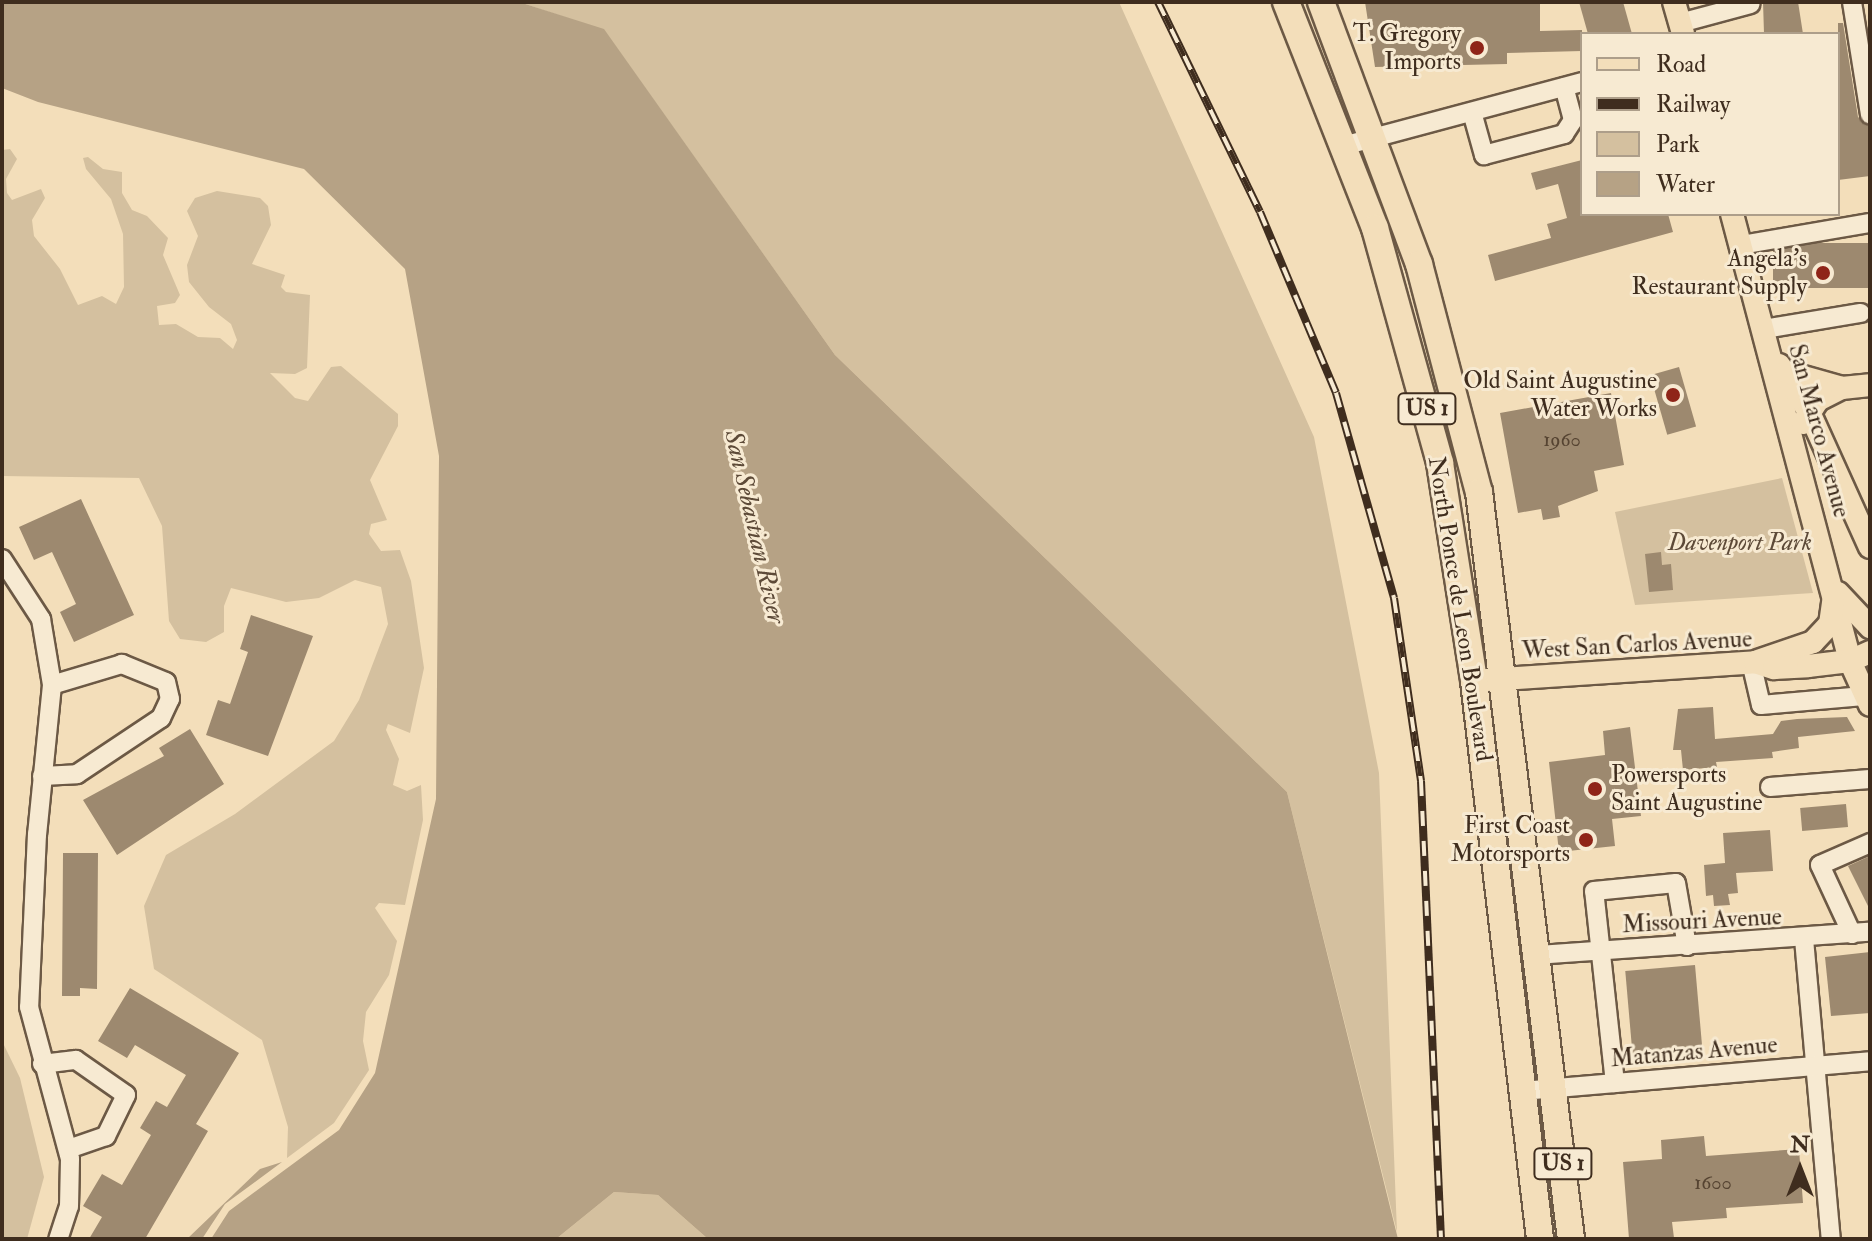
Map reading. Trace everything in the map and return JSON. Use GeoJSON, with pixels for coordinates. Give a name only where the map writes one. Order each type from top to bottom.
{"type":"FeatureCollection","features":[{"type":"Feature","properties":{"kind":"highway","name":"North Ponce de Leon Boulevard"},"geometry":{"type":"LineString","coordinates":[[1286,2],[1375,228],[1423,391],[1449,506],[1474,681],[1540,1239]]}},
{"type":"Feature","properties":{"kind":"highway","name":"North Ponce de Leon Boulevard"},"geometry":{"type":"LineString","coordinates":[[1321,2],[1374,137],[1453,378],[1479,492],[1505,678],[1571,1239]]}},
{"type":"Feature","properties":{"kind":"main road","name":"San Marco Avenue"},"geometry":{"type":"LineString","coordinates":[[1733,216],[1764,329],[1779,366],[1797,451],[1835,589],[1860,657],[1867,701]]}},
{"type":"Feature","properties":{"kind":"main road"},"geometry":{"type":"LineString","coordinates":[[1779,366],[1842,388]]}},
{"type":"Feature","properties":{"kind":"main road"},"geometry":{"type":"LineString","coordinates":[[1779,366],[1809,412],[1870,547]]}},
{"type":"Feature","properties":{"kind":"main road"},"geometry":{"type":"LineString","coordinates":[[1797,451],[1809,412],[1818,400],[1842,388],[1870,385]]}},
{"type":"Feature","properties":{"kind":"main road"},"geometry":{"type":"LineString","coordinates":[[1835,589],[1870,627]]}},
{"type":"Feature","properties":{"kind":"main road"},"geometry":{"type":"LineString","coordinates":[[1753,662],[1823,634],[1835,589]]}},
{"type":"Feature","properties":{"kind":"main road","name":"West San Carlos Avenue"},"geometry":{"type":"LineString","coordinates":[[1474,681],[1753,662],[1774,668],[1860,657]]}},
{"type":"Feature","properties":{"kind":"street"},"geometry":{"type":"LineString","coordinates":[[1852,2],[1870,115]]}},
{"type":"Feature","properties":{"kind":"street"},"geometry":{"type":"LineString","coordinates":[[1679,20],[1751,4]]}},
{"type":"Feature","properties":{"kind":"street"},"geometry":{"type":"LineString","coordinates":[[1343,146],[1573,85],[1573,120],[1564,134],[1484,155],[1472,112]]}},
{"type":"Feature","properties":{"kind":"street"},"geometry":{"type":"LineString","coordinates":[[1741,245],[1814,223],[1870,223]]}},
{"type":"Feature","properties":{"kind":"street"},"geometry":{"type":"LineString","coordinates":[[1764,329],[1861,313]]}},
{"type":"Feature","properties":{"kind":"street"},"geometry":{"type":"LineString","coordinates":[[2,559],[41,619],[52,685],[42,776],[29,1007],[42,1064],[69,1149],[71,1190],[58,1239]]}},
{"type":"Feature","properties":{"kind":"street"},"geometry":{"type":"LineString","coordinates":[[1753,662],[1761,705],[1867,701]]}},
{"type":"Feature","properties":{"kind":"street"},"geometry":{"type":"LineString","coordinates":[[42,776],[77,774],[161,718],[170,699],[166,682],[122,664],[52,685]]}},
{"type":"Feature","properties":{"kind":"street"},"geometry":{"type":"LineString","coordinates":[[1770,787],[1870,779]]}},
{"type":"Feature","properties":{"kind":"street"},"geometry":{"type":"LineString","coordinates":[[1861,933],[1820,865],[1870,843]]}},
{"type":"Feature","properties":{"kind":"street"},"geometry":{"type":"LineString","coordinates":[[1615,1083],[1594,891],[1676,883],[1687,946]]}},
{"type":"Feature","properties":{"kind":"street","name":"Missouri Avenue"},"geometry":{"type":"LineString","coordinates":[[1537,955],[1861,933]]}},
{"type":"Feature","properties":{"kind":"street"},"geometry":{"type":"LineString","coordinates":[[1804,939],[1831,1239]]}},
{"type":"Feature","properties":{"kind":"street"},"geometry":{"type":"LineString","coordinates":[[42,1064],[76,1060],[126,1095],[106,1136],[69,1149]]}},
{"type":"Feature","properties":{"kind":"street","name":"Matanzas Avenue"},"geometry":{"type":"LineString","coordinates":[[1522,1091],[1870,1061]]}},
{"type":"Feature","properties":{"kind":"green space"},"geometry":{"type":"Polygon","coordinates":[[[519,2],[1119,2],[1314,437],[1379,773],[1397,1232],[1287,792],[835,355],[604,30],[519,2]]]}},
{"type":"Feature","properties":{"kind":"green space"},"geometry":{"type":"Polygon","coordinates":[[[10,149],[17,159],[6,179],[7,193],[12,200],[41,189],[45,198],[32,220],[34,236],[60,269],[78,305],[102,296],[116,304],[124,287],[123,234],[111,199],[86,169],[83,158],[88,157],[103,169],[122,172],[122,193],[132,210],[147,216],[168,238],[163,255],[180,295],[175,303],[157,306],[159,325],[176,324],[198,337],[220,338],[233,349],[237,340],[231,324],[209,307],[189,282],[187,265],[198,236],[187,211],[195,198],[217,191],[260,198],[268,206],[271,225],[252,264],[285,275],[281,287],[286,292],[310,295],[307,368],[295,374],[270,373],[295,398],[308,401],[331,367],[341,366],[398,414],[398,426],[370,480],[387,520],[371,524],[369,534],[381,551],[400,550],[411,581],[424,668],[410,733],[388,724],[386,730],[399,759],[393,785],[407,791],[421,785],[423,820],[405,905],[379,903],[375,908],[397,941],[389,975],[366,1012],[363,1041],[369,1070],[334,1123],[287,1158],[288,1127],[262,1040],[154,969],[144,906],[166,855],[235,814],[334,741],[359,700],[388,624],[381,587],[355,580],[319,598],[286,602],[231,588],[224,606],[224,632],[206,642],[180,639],[169,621],[162,526],[139,478],[2,476],[2,150],[10,149]]]}},
{"type":"Feature","properties":{"kind":"green space","name":"Davenport Park"},"geometry":{"type":"Polygon","coordinates":[[[1782,478],[1813,593],[1635,605],[1615,512],[1782,478]]]}},
{"type":"Feature","properties":{"kind":"green space"},"geometry":{"type":"Polygon","coordinates":[[[2,1041],[20,1078],[44,1177],[27,1239],[2,1239],[2,1041]]]}},
{"type":"Feature","properties":{"kind":"green space"},"geometry":{"type":"Polygon","coordinates":[[[614,1192],[658,1195],[708,1239],[556,1239],[614,1192]]]}},
{"type":"Feature","properties":{"kind":"water","name":"San Sebastian River"},"geometry":{"type":"Polygon","coordinates":[[[2,2],[519,2],[604,29],[835,355],[1287,792],[1398,1239],[708,1239],[658,1195],[614,1192],[556,1239],[211,1239],[229,1211],[339,1130],[375,1073],[436,799],[439,456],[405,269],[304,169],[38,102],[2,88],[2,2]]]}},
{"type":"Feature","properties":{"kind":"water"},"geometry":{"type":"Polygon","coordinates":[[[282,1162],[225,1204],[202,1239],[187,1239],[260,1169],[282,1162]]]}},
{"type":"Feature","properties":{"kind":"building"},"geometry":{"type":"Polygon","coordinates":[[[1365,2],[1540,2],[1540,31],[1582,30],[1580,51],[1507,53],[1507,64],[1375,67],[1365,2]]]}},
{"type":"Feature","properties":{"kind":"building"},"geometry":{"type":"Polygon","coordinates":[[[1579,2],[1623,2],[1631,32],[1587,32],[1579,2]]]}},
{"type":"Feature","properties":{"kind":"building"},"geometry":{"type":"Polygon","coordinates":[[[1763,2],[1798,2],[1803,32],[1764,32],[1763,2]]]}},
{"type":"Feature","properties":{"kind":"building"},"geometry":{"type":"Polygon","coordinates":[[[1838,23],[1843,23],[1858,117],[1870,127],[1870,176],[1840,180],[1840,32],[1838,23]]]}},
{"type":"Feature","properties":{"kind":"building"},"geometry":{"type":"Polygon","coordinates":[[[1580,161],[1580,216],[1669,216],[1673,232],[1495,281],[1488,255],[1551,238],[1547,224],[1567,218],[1558,184],[1536,190],[1531,173],[1580,161]]]}},
{"type":"Feature","properties":{"kind":"building","name":"Angela's Restaurant Supply"},"geometry":{"type":"Polygon","coordinates":[[[1773,243],[1870,243],[1870,288],[1773,288],[1773,243]]]}},
{"type":"Feature","properties":{"kind":"building","name":"Old Saint Augustine Water Works"},"geometry":{"type":"Polygon","coordinates":[[[1679,367],[1696,427],[1667,435],[1650,375],[1679,367]]]}},
{"type":"Feature","properties":{"kind":"building"},"geometry":{"type":"Polygon","coordinates":[[[1611,393],[1624,465],[1594,471],[1598,491],[1558,506],[1560,517],[1543,520],[1541,509],[1518,513],[1500,413],[1611,393]]]}},
{"type":"Feature","properties":{"kind":"building"},"geometry":{"type":"Polygon","coordinates":[[[81,499],[134,615],[74,642],[60,612],[76,604],[52,552],[34,560],[19,527],[81,499]]]}},
{"type":"Feature","properties":{"kind":"building"},"geometry":{"type":"Polygon","coordinates":[[[1661,552],[1662,565],[1671,564],[1673,590],[1649,592],[1645,554],[1661,552]]]}},
{"type":"Feature","properties":{"kind":"building"},"geometry":{"type":"Polygon","coordinates":[[[251,615],[313,636],[268,756],[206,735],[218,700],[230,704],[248,652],[240,649],[251,615]]]}},
{"type":"Feature","properties":{"kind":"building"},"geometry":{"type":"Polygon","coordinates":[[[1713,707],[1715,739],[1773,734],[1781,721],[1797,719],[1847,717],[1855,731],[1798,737],[1799,748],[1772,752],[1773,758],[1716,762],[1717,767],[1683,770],[1681,750],[1673,750],[1678,709],[1713,707]]]}},
{"type":"Feature","properties":{"kind":"building","name":"Powersports Saint Augustine"},"geometry":{"type":"Polygon","coordinates":[[[1630,727],[1641,816],[1612,819],[1615,846],[1559,852],[1549,762],[1605,755],[1603,731],[1630,727]]]}},
{"type":"Feature","properties":{"kind":"building"},"geometry":{"type":"Polygon","coordinates":[[[190,729],[224,784],[117,855],[83,800],[164,756],[159,748],[190,729]]]}},
{"type":"Feature","properties":{"kind":"building"},"geometry":{"type":"Polygon","coordinates":[[[1846,804],[1848,827],[1802,831],[1800,808],[1846,804]]]}},
{"type":"Feature","properties":{"kind":"building"},"geometry":{"type":"Polygon","coordinates":[[[1770,830],[1773,871],[1736,873],[1738,893],[1728,894],[1730,905],[1714,906],[1713,895],[1706,896],[1704,865],[1725,863],[1723,833],[1770,830]]]}},
{"type":"Feature","properties":{"kind":"building"},"geometry":{"type":"Polygon","coordinates":[[[63,853],[98,853],[97,989],[80,988],[80,996],[62,996],[63,853]]]}},
{"type":"Feature","properties":{"kind":"building"},"geometry":{"type":"Polygon","coordinates":[[[1870,856],[1870,910],[1848,866],[1870,856]]]}},
{"type":"Feature","properties":{"kind":"building"},"geometry":{"type":"Polygon","coordinates":[[[1870,952],[1870,1013],[1831,1016],[1825,957],[1870,952]]]}},
{"type":"Feature","properties":{"kind":"building"},"geometry":{"type":"Polygon","coordinates":[[[1695,965],[1703,1053],[1633,1059],[1625,971],[1695,965]]]}},
{"type":"Feature","properties":{"kind":"building"},"geometry":{"type":"Polygon","coordinates":[[[130,988],[239,1053],[196,1124],[208,1131],[145,1239],[89,1239],[102,1217],[83,1206],[102,1174],[122,1185],[151,1135],[140,1128],[156,1101],[167,1107],[186,1075],[135,1045],[127,1058],[98,1041],[130,988]]]}},
{"type":"Feature","properties":{"kind":"building"},"geometry":{"type":"Polygon","coordinates":[[[1704,1136],[1706,1156],[1799,1149],[1803,1203],[1726,1208],[1727,1218],[1672,1222],[1674,1238],[1629,1239],[1623,1162],[1662,1159],[1661,1140],[1704,1136]]]}},
{"type":"Feature","properties":{"kind":"railway"},"geometry":{"type":"LineString","coordinates":[[1158,2],[1260,212],[1336,393],[1394,598],[1421,781],[1441,1239]]}},
{"type":"Feature","properties":{"kind":"place","name":"T. Gregory Imports"},"geometry":{"type":"Point","coordinates":[1477,48]}},
{"type":"Feature","properties":{"kind":"place","name":"Angela's Restaurant Supply"},"geometry":{"type":"Point","coordinates":[1823,273]}},
{"type":"Feature","properties":{"kind":"place","name":"Old Saint Augustine Water Works"},"geometry":{"type":"Point","coordinates":[1673,395]}},
{"type":"Feature","properties":{"kind":"place","name":"Powersports Saint Augustine"},"geometry":{"type":"Point","coordinates":[1595,789]}},
{"type":"Feature","properties":{"kind":"place","name":"First Coast Motorsports"},"geometry":{"type":"Point","coordinates":[1586,840]}}]}
